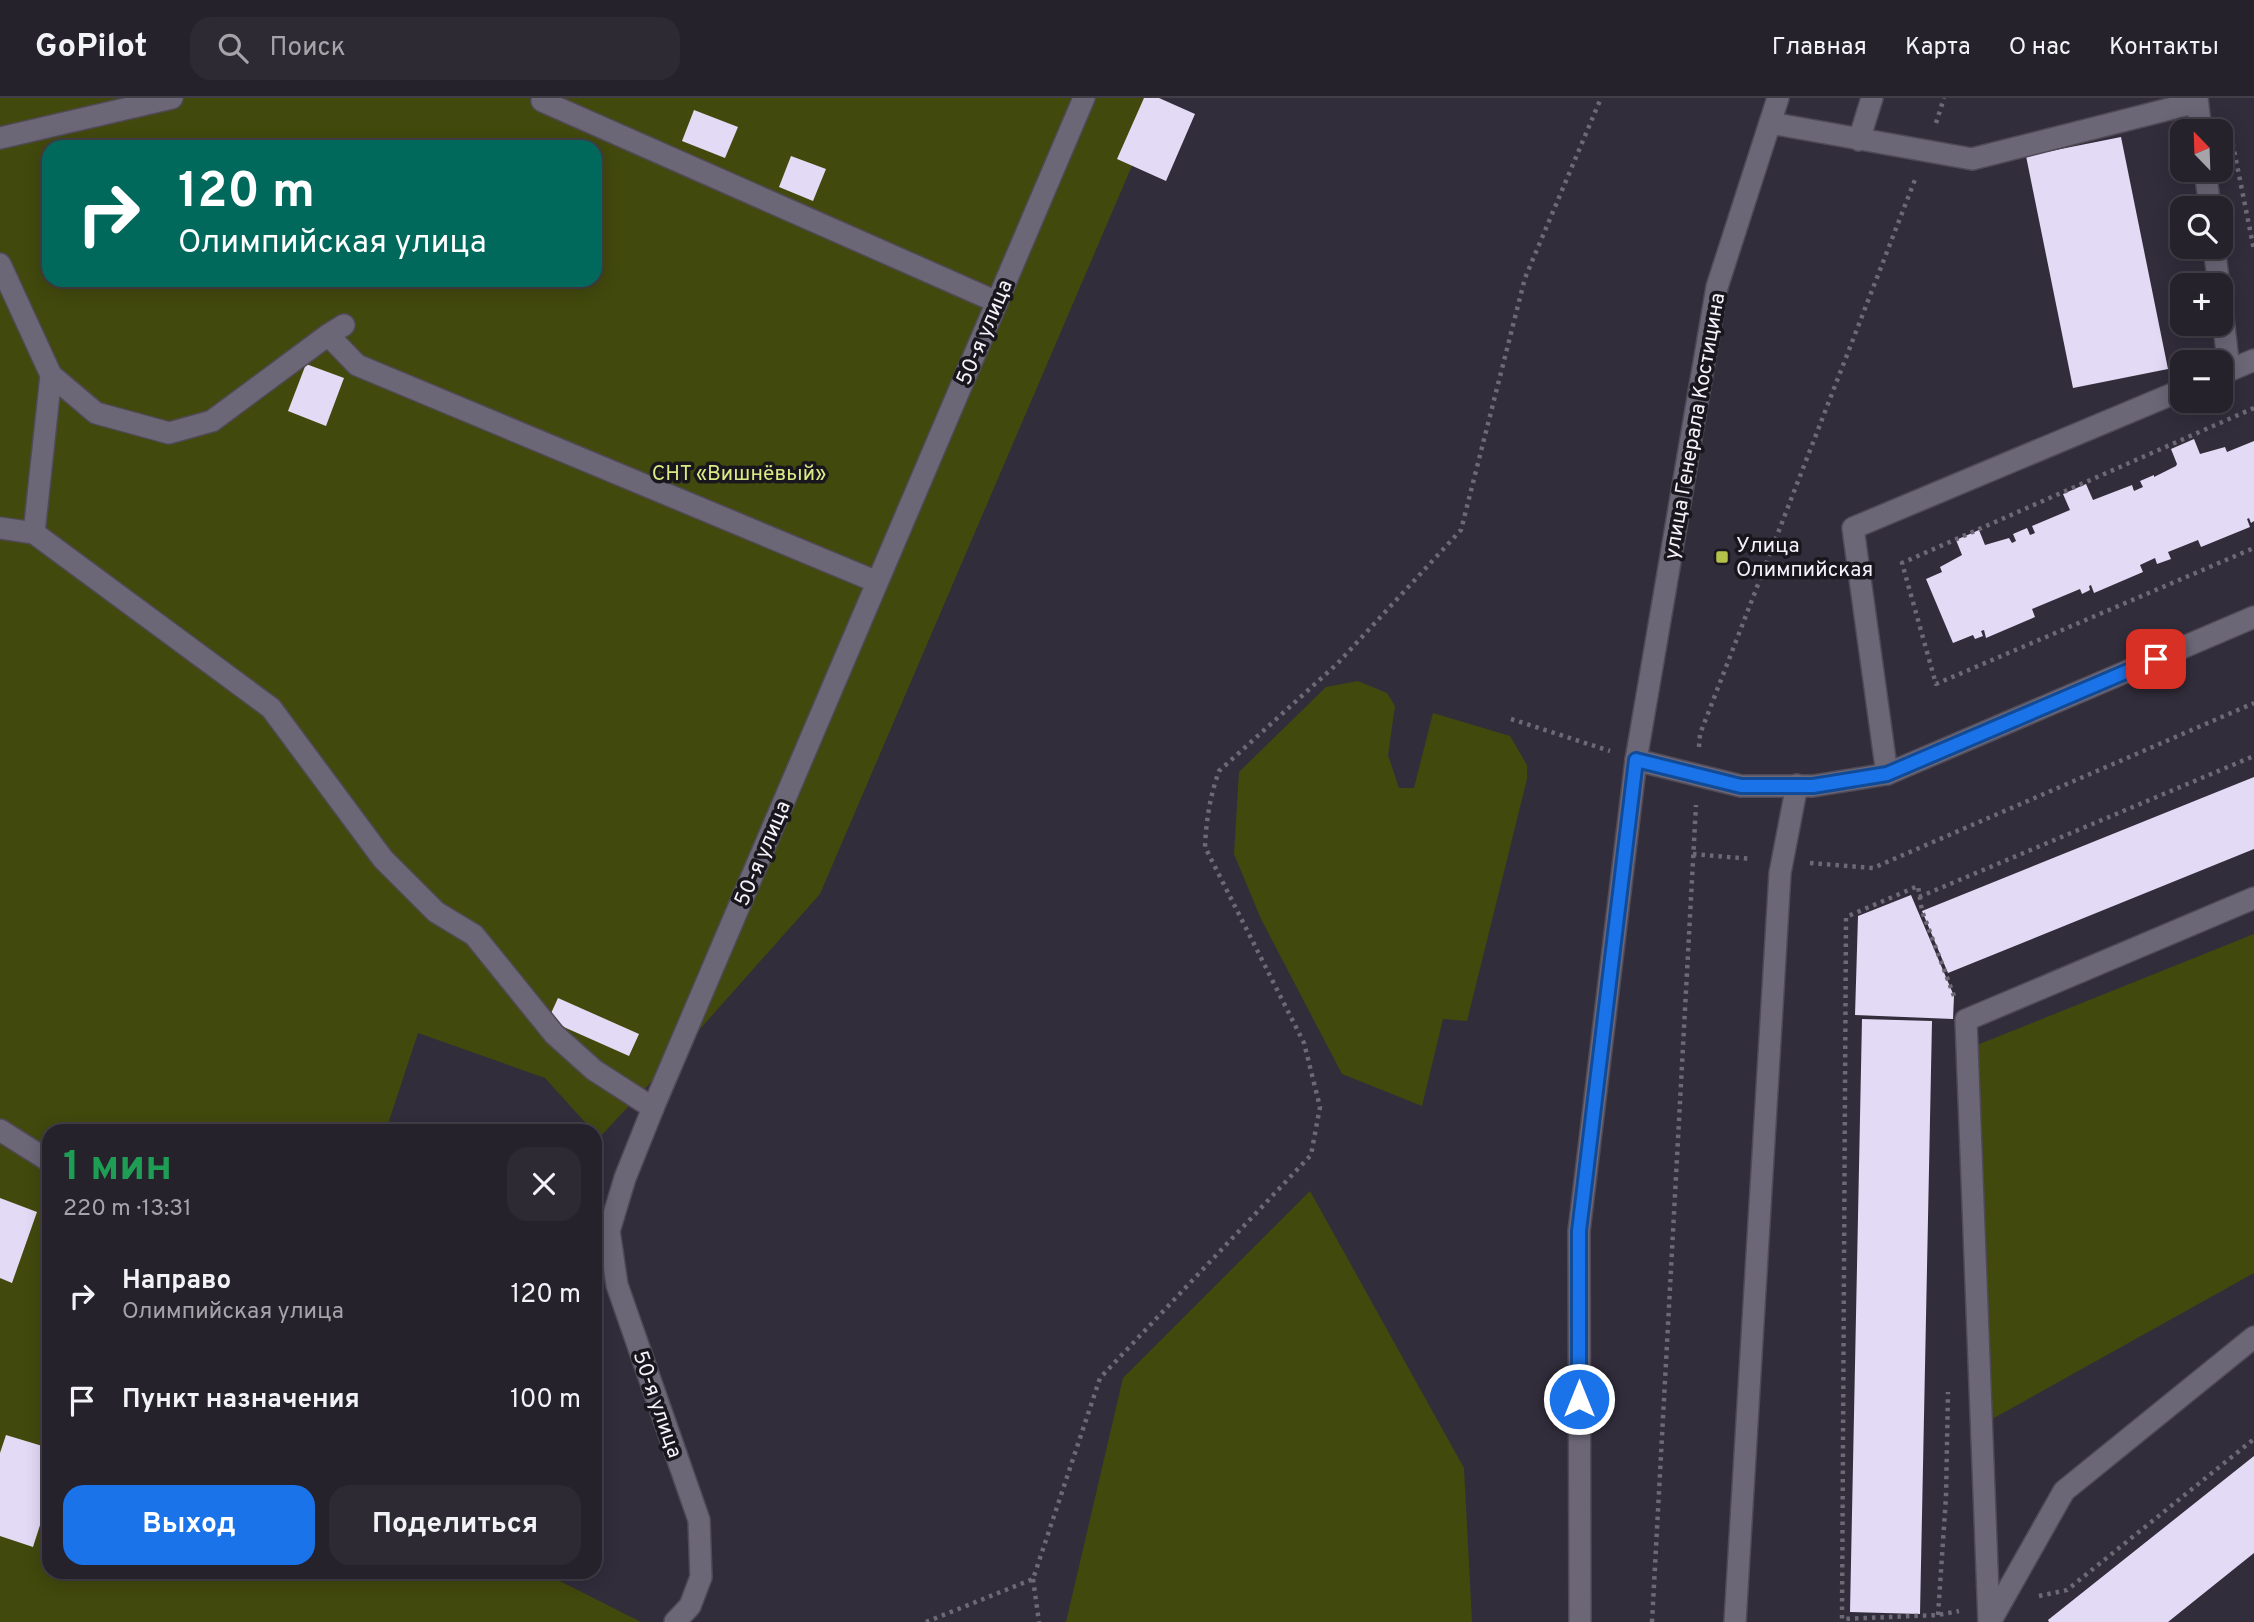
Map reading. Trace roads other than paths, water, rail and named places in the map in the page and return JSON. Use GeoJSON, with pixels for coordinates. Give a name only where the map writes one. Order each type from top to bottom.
{"type":"FeatureCollection","features":[{"type":"Feature","properties":{"kind":"street"},"geometry":{"type":"LineString","coordinates":[[0,138],[172,98]]}},
{"type":"Feature","properties":{"kind":"street"},"geometry":{"type":"LineString","coordinates":[[543,98],[542,100],[997,302]]}},
{"type":"Feature","properties":{"kind":"street","name":"50-я улица"},"geometry":{"type":"LineString","coordinates":[[675,1622],[690,1606],[701,1577],[699,1520],[617,1285],[609,1231],[625,1178],[653,1108],[1084,98]]}},
{"type":"Feature","properties":{"kind":"street","name":"улица Генерала Костицина"},"geometry":{"type":"LineString","coordinates":[[1580,1622],[1579,1231],[1636,760],[1717,287],[1778,98]]}},
{"type":"Feature","properties":{"kind":"street"},"geometry":{"type":"LineString","coordinates":[[1858,140],[1872,98]]}},
{"type":"Feature","properties":{"kind":"street"},"geometry":{"type":"LineString","coordinates":[[1770,123],[1972,159],[2197,100],[2199,119]]}},
{"type":"Feature","properties":{"kind":"street"},"geometry":{"type":"LineString","coordinates":[[0,264],[51,375],[96,413],[169,433],[212,421],[336,330],[357,365],[877,582]]}},
{"type":"Feature","properties":{"kind":"street"},"geometry":{"type":"LineString","coordinates":[[2233,369],[2254,360]]}},
{"type":"Feature","properties":{"kind":"street"},"geometry":{"type":"LineString","coordinates":[[34,533],[51,375]]}},
{"type":"Feature","properties":{"kind":"street"},"geometry":{"type":"LineString","coordinates":[[1887,774],[1853,528],[2170,395]]}},
{"type":"Feature","properties":{"kind":"street"},"geometry":{"type":"LineString","coordinates":[[0,528],[34,533],[271,708],[383,859],[436,912],[474,935],[554,1034],[594,1070],[653,1108]]}},
{"type":"Feature","properties":{"kind":"street"},"geometry":{"type":"LineString","coordinates":[[1636,760],[1741,786],[1813,786],[1887,774],[2254,617]]}},
{"type":"Feature","properties":{"kind":"street"},"geometry":{"type":"LineString","coordinates":[[1735,1622],[1779,887],[1797,785]]}},
{"type":"Feature","properties":{"kind":"street"},"geometry":{"type":"LineString","coordinates":[[1989,1622],[1966,1020],[2254,898]]}},
{"type":"Feature","properties":{"kind":"street"},"geometry":{"type":"LineString","coordinates":[[0,1130],[42,1157]]}},
{"type":"Feature","properties":{"kind":"street"},"geometry":{"type":"LineString","coordinates":[[1989,1622],[2064,1491],[2254,1337]]}},
{"type":"Feature","properties":{"kind":"place","name":"Улица Олимпийская"},"geometry":{"type":"Point","coordinates":[1722,557]}},
{"type":"Feature","properties":{"kind":"park label","name":"СНТ «Вишнёвый»"},"geometry":{"type":"Point","coordinates":[739,473]}}]}
